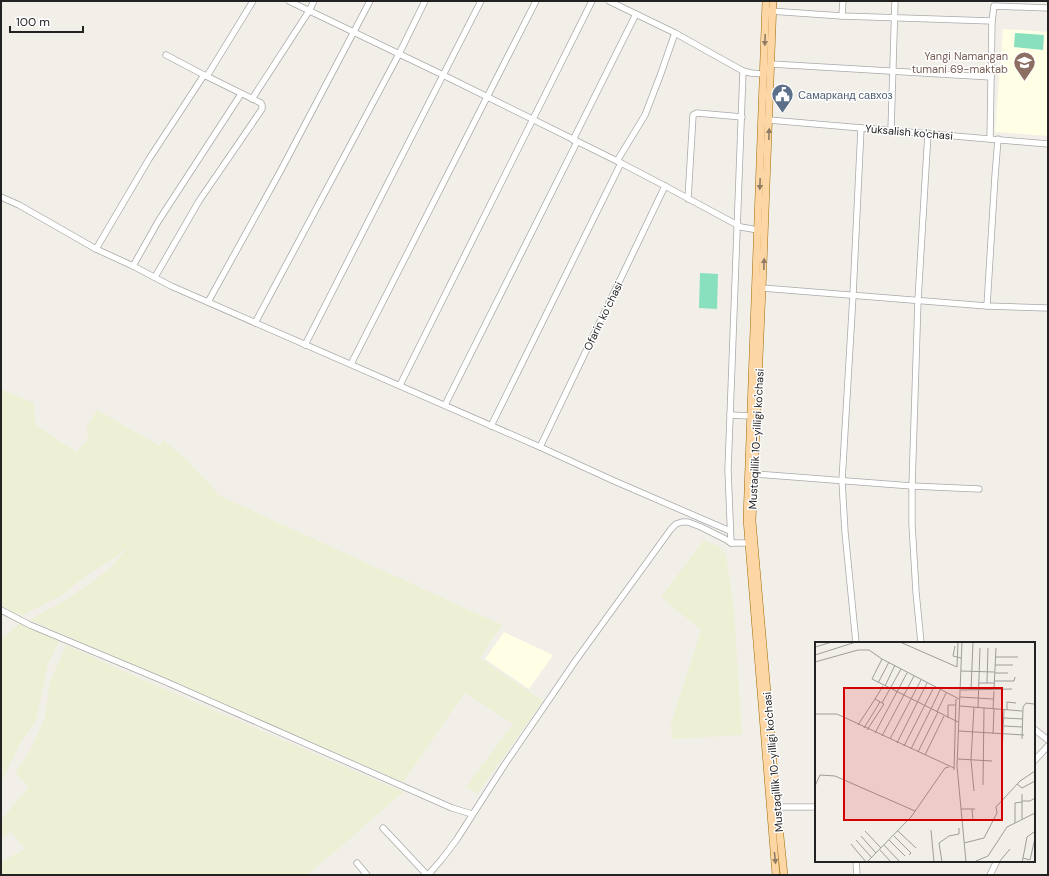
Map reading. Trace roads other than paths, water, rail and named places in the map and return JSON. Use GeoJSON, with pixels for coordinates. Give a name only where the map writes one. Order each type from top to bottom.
{"type":"FeatureCollection","features":[{"type":"Feature","properties":{"kind":"main road","name":"Mustaqillik 10-yilligi ko'chasi"},"geometry":{"type":"LineString","coordinates":[[766,1],[769,11],[771,64],[752,521],[774,807],[776,875]]}},
{"type":"Feature","properties":{"kind":"main road","name":"Mustaqillik 10-yilligi ko'chasi"},"geometry":{"type":"LineString","coordinates":[[773,1],[769,11],[764,74],[755,229],[748,416],[747,519],[748,544],[774,807],[784,875]]}},
{"type":"Feature","properties":{"kind":"street"},"geometry":{"type":"LineString","coordinates":[[96,249],[149,159],[206,75],[253,1]]}},
{"type":"Feature","properties":{"kind":"street"},"geometry":{"type":"LineString","coordinates":[[289,1],[619,162],[739,226],[755,229]]}},
{"type":"Feature","properties":{"kind":"street"},"geometry":{"type":"LineString","coordinates":[[252,99],[314,1]]}},
{"type":"Feature","properties":{"kind":"street"},"geometry":{"type":"LineString","coordinates":[[208,302],[281,170],[370,1]]}},
{"type":"Feature","properties":{"kind":"street"},"geometry":{"type":"LineString","coordinates":[[255,323],[426,1]]}},
{"type":"Feature","properties":{"kind":"street"},"geometry":{"type":"LineString","coordinates":[[306,345],[480,1]]}},
{"type":"Feature","properties":{"kind":"street"},"geometry":{"type":"LineString","coordinates":[[351,364],[536,1]]}},
{"type":"Feature","properties":{"kind":"street"},"geometry":{"type":"LineString","coordinates":[[400,385],[592,1]]}},
{"type":"Feature","properties":{"kind":"street"},"geometry":{"type":"LineString","coordinates":[[609,1],[675,34],[743,71],[764,74]]}},
{"type":"Feature","properties":{"kind":"street"},"geometry":{"type":"LineString","coordinates":[[842,16],[843,1]]}},
{"type":"Feature","properties":{"kind":"street"},"geometry":{"type":"LineString","coordinates":[[891,130],[895,1]]}},
{"type":"Feature","properties":{"kind":"street"},"geometry":{"type":"LineString","coordinates":[[990,139],[992,21],[994,3],[1048,8]]}},
{"type":"Feature","properties":{"kind":"street"},"geometry":{"type":"LineString","coordinates":[[769,11],[842,16],[992,21]]}},
{"type":"Feature","properties":{"kind":"street"},"geometry":{"type":"LineString","coordinates":[[445,405],[636,14]]}},
{"type":"Feature","properties":{"kind":"street"},"geometry":{"type":"LineString","coordinates":[[492,426],[619,162],[645,115],[675,34]]}},
{"type":"Feature","properties":{"kind":"street"},"geometry":{"type":"LineString","coordinates":[[155,277],[199,201],[262,110],[261,103],[166,55]]}},
{"type":"Feature","properties":{"kind":"street"},"geometry":{"type":"LineString","coordinates":[[771,64],[991,78]]}},
{"type":"Feature","properties":{"kind":"street"},"geometry":{"type":"LineString","coordinates":[[731,543],[728,470],[739,226],[743,71]]}},
{"type":"Feature","properties":{"kind":"street"},"geometry":{"type":"LineString","coordinates":[[133,266],[159,220],[241,94]]}},
{"type":"Feature","properties":{"kind":"street"},"geometry":{"type":"LineString","coordinates":[[688,199],[693,115],[697,113],[742,117]]}},
{"type":"Feature","properties":{"kind":"street","name":"Yuksalish ko'chasi"},"geometry":{"type":"LineString","coordinates":[[769,120],[1048,144]]}},
{"type":"Feature","properties":{"kind":"street"},"geometry":{"type":"LineString","coordinates":[[856,642],[845,532],[842,481],[853,295],[860,128]]}},
{"type":"Feature","properties":{"kind":"street"},"geometry":{"type":"LineString","coordinates":[[921,642],[912,524],[912,486],[918,300],[928,133]]}},
{"type":"Feature","properties":{"kind":"street"},"geometry":{"type":"LineString","coordinates":[[986,306],[998,140]]}},
{"type":"Feature","properties":{"kind":"street","name":"Ofarin koʻchasi"},"geometry":{"type":"LineString","coordinates":[[540,447],[665,186]]}},
{"type":"Feature","properties":{"kind":"street"},"geometry":{"type":"LineString","coordinates":[[1,197],[19,204],[96,249],[171,286],[400,385],[730,532]]}},
{"type":"Feature","properties":{"kind":"street"},"geometry":{"type":"LineString","coordinates":[[762,288],[986,306],[1048,308]]}},
{"type":"Feature","properties":{"kind":"street"},"geometry":{"type":"LineString","coordinates":[[730,415],[748,416]]}},
{"type":"Feature","properties":{"kind":"street"},"geometry":{"type":"LineString","coordinates":[[755,474],[912,486],[979,489]]}},
{"type":"Feature","properties":{"kind":"street"},"geometry":{"type":"LineString","coordinates":[[383,828],[428,875],[457,839],[505,764],[576,660],[671,529],[676,524],[688,522],[701,526],[731,543],[748,544]]}},
{"type":"Feature","properties":{"kind":"street"},"geometry":{"type":"LineString","coordinates":[[1,610],[30,625],[452,808],[472,814]]}},
{"type":"Feature","properties":{"kind":"street"},"geometry":{"type":"LineString","coordinates":[[1035,730],[1048,740]]}},
{"type":"Feature","properties":{"kind":"street"},"geometry":{"type":"LineString","coordinates":[[1035,760],[1048,746]]}},
{"type":"Feature","properties":{"kind":"street"},"geometry":{"type":"LineString","coordinates":[[774,807],[815,807]]}},
{"type":"Feature","properties":{"kind":"street"},"geometry":{"type":"LineString","coordinates":[[856,862],[858,875]]}},
{"type":"Feature","properties":{"kind":"street"},"geometry":{"type":"LineString","coordinates":[[990,875],[996,862]]}},
{"type":"Feature","properties":{"kind":"street"},"geometry":{"type":"LineString","coordinates":[[356,863],[367,875]]}},
{"type":"Feature","properties":{"kind":"place","name":"Yangi Namangan tumani 69-maktab"},"geometry":{"type":"Point","coordinates":[1024,82]}},
{"type":"Feature","properties":{"kind":"place","name":"Самарканд савхоз"},"geometry":{"type":"Point","coordinates":[782,114]}}]}
